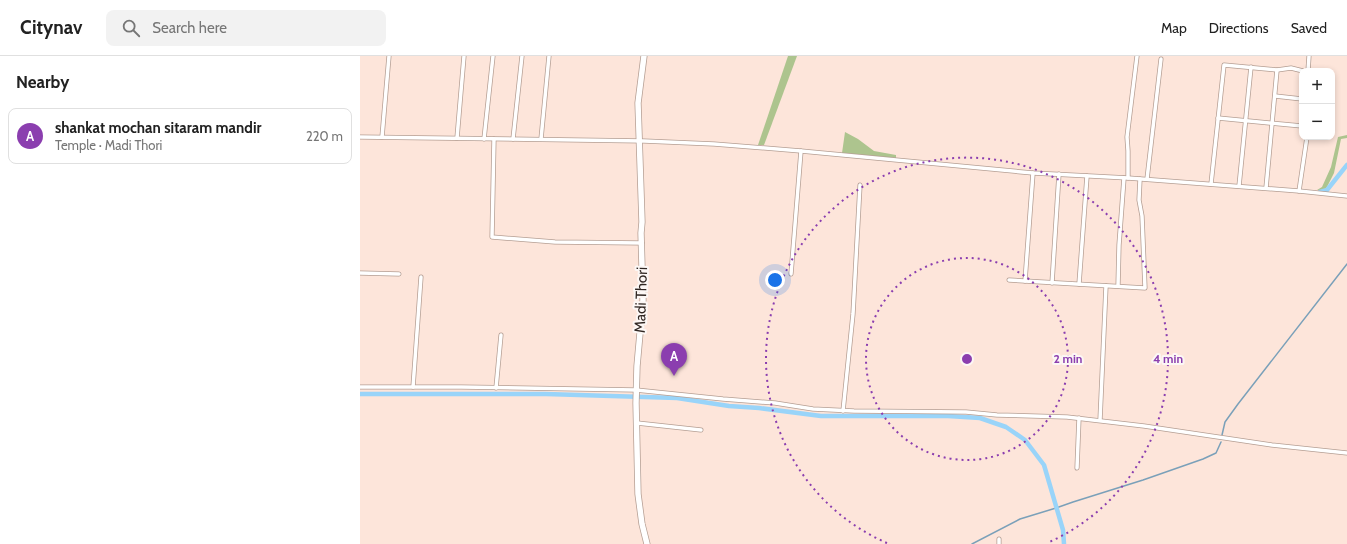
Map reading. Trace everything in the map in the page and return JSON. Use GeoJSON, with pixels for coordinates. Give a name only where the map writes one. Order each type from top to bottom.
{"type":"FeatureCollection","features":[{"type":"Feature","properties":{"kind":"main road","name":"Madi Thori"},"geometry":{"type":"LineString","coordinates":[[644,56],[638,103],[643,300],[637,366],[636,402],[638,494],[642,524],[647,544]]}},
{"type":"Feature","properties":{"kind":"street"},"geometry":{"type":"LineString","coordinates":[[382,137],[389,56]]}},
{"type":"Feature","properties":{"kind":"street"},"geometry":{"type":"LineString","coordinates":[[456,138],[464,56]]}},
{"type":"Feature","properties":{"kind":"street"},"geometry":{"type":"LineString","coordinates":[[484,138],[493,56]]}},
{"type":"Feature","properties":{"kind":"street"},"geometry":{"type":"LineString","coordinates":[[513,139],[522,56]]}},
{"type":"Feature","properties":{"kind":"street"},"geometry":{"type":"LineString","coordinates":[[541,139],[549,56]]}},
{"type":"Feature","properties":{"kind":"street"},"geometry":{"type":"LineString","coordinates":[[1118,286],[1120,238],[1128,151],[1127,137],[1137,56]]}},
{"type":"Feature","properties":{"kind":"street"},"geometry":{"type":"LineString","coordinates":[[1308,56],[1308,68]]}},
{"type":"Feature","properties":{"kind":"street"},"geometry":{"type":"LineString","coordinates":[[1147,179],[1160,59]]}},
{"type":"Feature","properties":{"kind":"street"},"geometry":{"type":"LineString","coordinates":[[1211,184],[1224,65],[1278,70],[1291,68],[1299,70]]}},
{"type":"Feature","properties":{"kind":"street"},"geometry":{"type":"LineString","coordinates":[[1239,186],[1251,67]]}},
{"type":"Feature","properties":{"kind":"street"},"geometry":{"type":"LineString","coordinates":[[1266,188],[1278,70]]}},
{"type":"Feature","properties":{"kind":"street"},"geometry":{"type":"LineString","coordinates":[[1275,96],[1299,99]]}},
{"type":"Feature","properties":{"kind":"street"},"geometry":{"type":"LineString","coordinates":[[1218,118],[1299,126]]}},
{"type":"Feature","properties":{"kind":"street"},"geometry":{"type":"LineString","coordinates":[[360,137],[639,140],[706,144],[801,151],[1033,173],[1147,179],[1347,196]]}},
{"type":"Feature","properties":{"kind":"street"},"geometry":{"type":"LineString","coordinates":[[494,139],[492,238],[555,242],[642,243]]}},
{"type":"Feature","properties":{"kind":"street"},"geometry":{"type":"LineString","coordinates":[[1299,191],[1307,140]]}},
{"type":"Feature","properties":{"kind":"street"},"geometry":{"type":"LineString","coordinates":[[791,274],[801,151]]}},
{"type":"Feature","properties":{"kind":"street"},"geometry":{"type":"LineString","coordinates":[[1025,281],[1033,173]]}},
{"type":"Feature","properties":{"kind":"street"},"geometry":{"type":"LineString","coordinates":[[1052,283],[1059,174]]}},
{"type":"Feature","properties":{"kind":"street"},"geometry":{"type":"LineString","coordinates":[[1079,284],[1087,176]]}},
{"type":"Feature","properties":{"kind":"street"},"geometry":{"type":"LineString","coordinates":[[1009,280],[1145,288],[1142,216],[1139,200],[1140,179]]}},
{"type":"Feature","properties":{"kind":"street"},"geometry":{"type":"LineString","coordinates":[[843,411],[853,314],[860,185]]}},
{"type":"Feature","properties":{"kind":"street"},"geometry":{"type":"LineString","coordinates":[[360,273],[400,274]]}},
{"type":"Feature","properties":{"kind":"street"},"geometry":{"type":"LineString","coordinates":[[413,387],[421,277]]}},
{"type":"Feature","properties":{"kind":"street"},"geometry":{"type":"LineString","coordinates":[[1100,420],[1106,286]]}},
{"type":"Feature","properties":{"kind":"street"},"geometry":{"type":"LineString","coordinates":[[496,388],[501,335]]}},
{"type":"Feature","properties":{"kind":"street"},"geometry":{"type":"LineString","coordinates":[[360,387],[496,388],[636,392],[775,403],[813,409],[843,411],[966,412],[1079,418],[1150,427],[1272,446],[1347,454]]}},
{"type":"Feature","properties":{"kind":"street"},"geometry":{"type":"LineString","coordinates":[[1077,468],[1079,418]]}},
{"type":"Feature","properties":{"kind":"street"},"geometry":{"type":"LineString","coordinates":[[637,423],[701,430]]}},
{"type":"Feature","properties":{"kind":"street"},"geometry":{"type":"LineString","coordinates":[[998,539],[999,544]]}},
{"type":"Feature","properties":{"kind":"green space"},"geometry":{"type":"Polygon","coordinates":[[[788,56],[797,56],[764,145],[758,145],[788,56]]]}},
{"type":"Feature","properties":{"kind":"green space"},"geometry":{"type":"Polygon","coordinates":[[[845,132],[858,139],[874,151],[896,155],[896,158],[842,153],[845,132]]]}},
{"type":"Feature","properties":{"kind":"green space"},"geometry":{"type":"Polygon","coordinates":[[[1347,135],[1347,138],[1341,139],[1334,173],[1325,191],[1317,190],[1322,187],[1331,167],[1338,137],[1347,135]]]}},
{"type":"Feature","properties":{"kind":"waterway"},"geometry":{"type":"LineString","coordinates":[[1320,192],[1327,190],[1347,165]]}},
{"type":"Feature","properties":{"kind":"waterway"},"geometry":{"type":"LineString","coordinates":[[1222,435],[1225,422],[1238,404],[1347,264]]}},
{"type":"Feature","properties":{"kind":"waterway"},"geometry":{"type":"LineString","coordinates":[[360,394],[546,394],[677,398],[729,406],[759,408],[821,416],[948,416],[980,418],[1006,427],[1025,440],[1044,465],[1063,530],[1064,544]]}},
{"type":"Feature","properties":{"kind":"waterway"},"geometry":{"type":"LineString","coordinates":[[972,544],[1020,519],[1143,480],[1203,459],[1216,453],[1221,442]]}},
{"type":"Feature","properties":{"kind":"place","name":"shankat mochan sitaram mandir"},"geometry":{"type":"Point","coordinates":[674,376]}}]}
